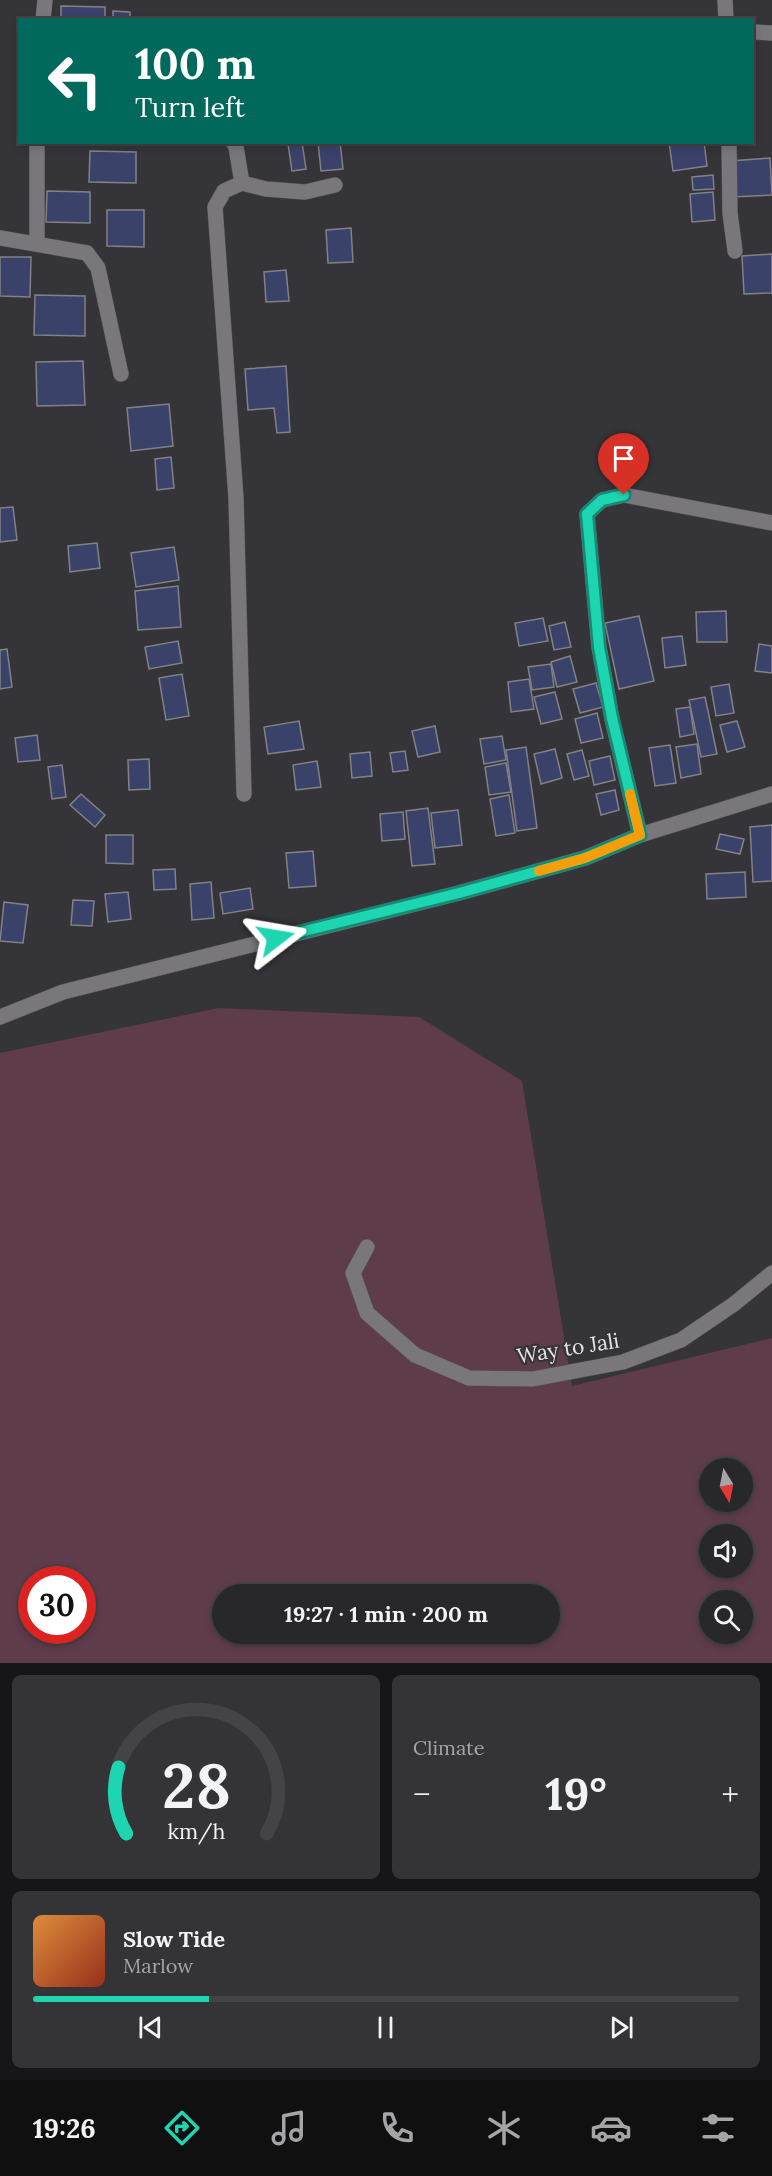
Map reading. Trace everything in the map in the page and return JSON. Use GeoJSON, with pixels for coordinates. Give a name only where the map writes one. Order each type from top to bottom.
{"type":"FeatureCollection","features":[{"type":"Feature","properties":{"kind":"street"},"geometry":{"type":"LineString","coordinates":[[43,18],[45,0]]}},
{"type":"Feature","properties":{"kind":"street"},"geometry":{"type":"LineString","coordinates":[[725,0],[726,18]]}},
{"type":"Feature","properties":{"kind":"street"},"geometry":{"type":"LineString","coordinates":[[754,32],[772,33]]}},
{"type":"Feature","properties":{"kind":"street"},"geometry":{"type":"LineString","coordinates":[[37,144],[37,244]]}},
{"type":"Feature","properties":{"kind":"street"},"geometry":{"type":"LineString","coordinates":[[235,144],[242,183]]}},
{"type":"Feature","properties":{"kind":"street"},"geometry":{"type":"LineString","coordinates":[[729,144],[730,213],[735,250]]}},
{"type":"Feature","properties":{"kind":"street"},"geometry":{"type":"LineString","coordinates":[[244,794],[236,498],[215,207],[224,191],[242,183],[266,189],[305,192],[334,185]]}},
{"type":"Feature","properties":{"kind":"street"},"geometry":{"type":"LineString","coordinates":[[0,238],[87,253],[98,268],[121,374]]}},
{"type":"Feature","properties":{"kind":"street"},"geometry":{"type":"LineString","coordinates":[[640,835],[612,718],[599,647],[587,514],[602,500],[624,495],[772,523]]}},
{"type":"Feature","properties":{"kind":"street"},"geometry":{"type":"LineString","coordinates":[[0,1017],[63,992],[459,893],[585,858],[640,835],[772,794]]}},
{"type":"Feature","properties":{"kind":"street","name":"Way to Jali"},"geometry":{"type":"LineString","coordinates":[[367,1247],[353,1273],[367,1313],[416,1355],[469,1378],[533,1379],[623,1362],[681,1340],[734,1304],[772,1273]]}},
{"type":"Feature","properties":{"kind":"shaded area"},"geometry":{"type":"Polygon","coordinates":[[[219,1008],[419,1017],[522,1081],[572,1386],[772,1338],[772,1663],[0,1663],[0,1053],[219,1008]]]}},
{"type":"Feature","properties":{"kind":"building"},"geometry":{"type":"Polygon","coordinates":[[[61,6],[105,7],[105,18],[61,18],[61,6]]]}},
{"type":"Feature","properties":{"kind":"building"},"geometry":{"type":"Polygon","coordinates":[[[113,11],[130,12],[130,18],[113,18],[113,11]]]}},
{"type":"Feature","properties":{"kind":"building"},"geometry":{"type":"Polygon","coordinates":[[[288,144],[302,144],[306,169],[292,171],[288,144]]]}},
{"type":"Feature","properties":{"kind":"building"},"geometry":{"type":"Polygon","coordinates":[[[318,144],[340,144],[343,169],[321,171],[318,144]]]}},
{"type":"Feature","properties":{"kind":"building"},"geometry":{"type":"Polygon","coordinates":[[[669,144],[704,144],[707,166],[673,171],[669,144]]]}},
{"type":"Feature","properties":{"kind":"building"},"geometry":{"type":"Polygon","coordinates":[[[90,151],[136,152],[136,183],[89,182],[90,151]]]}},
{"type":"Feature","properties":{"kind":"building"},"geometry":{"type":"Polygon","coordinates":[[[770,158],[772,195],[732,197],[730,161],[770,158]]]}},
{"type":"Feature","properties":{"kind":"building"},"geometry":{"type":"Polygon","coordinates":[[[713,175],[714,189],[693,190],[692,177],[713,175]]]}},
{"type":"Feature","properties":{"kind":"building"},"geometry":{"type":"Polygon","coordinates":[[[47,191],[90,192],[90,223],[46,222],[47,191]]]}},
{"type":"Feature","properties":{"kind":"building"},"geometry":{"type":"Polygon","coordinates":[[[713,192],[715,220],[692,222],[690,194],[713,192]]]}},
{"type":"Feature","properties":{"kind":"building"},"geometry":{"type":"Polygon","coordinates":[[[107,210],[144,210],[144,247],[107,246],[107,210]]]}},
{"type":"Feature","properties":{"kind":"building"},"geometry":{"type":"Polygon","coordinates":[[[351,228],[353,262],[328,263],[326,230],[351,228]]]}},
{"type":"Feature","properties":{"kind":"building"},"geometry":{"type":"Polygon","coordinates":[[[772,254],[772,293],[744,294],[742,256],[772,254]]]}},
{"type":"Feature","properties":{"kind":"building"},"geometry":{"type":"Polygon","coordinates":[[[0,257],[31,257],[30,297],[0,296],[0,257]]]}},
{"type":"Feature","properties":{"kind":"building"},"geometry":{"type":"Polygon","coordinates":[[[286,270],[289,301],[266,302],[264,272],[286,270]]]}},
{"type":"Feature","properties":{"kind":"building"},"geometry":{"type":"Polygon","coordinates":[[[35,295],[85,296],[85,336],[34,335],[35,295]]]}},
{"type":"Feature","properties":{"kind":"building"},"geometry":{"type":"Polygon","coordinates":[[[83,361],[85,405],[37,406],[36,362],[83,361]]]}},
{"type":"Feature","properties":{"kind":"building"},"geometry":{"type":"Polygon","coordinates":[[[286,366],[290,432],[277,433],[274,408],[248,410],[245,369],[286,366]]]}},
{"type":"Feature","properties":{"kind":"building"},"geometry":{"type":"Polygon","coordinates":[[[169,404],[173,446],[131,451],[127,408],[169,404]]]}},
{"type":"Feature","properties":{"kind":"building"},"geometry":{"type":"Polygon","coordinates":[[[171,457],[174,488],[157,490],[155,459],[171,457]]]}},
{"type":"Feature","properties":{"kind":"building"},"geometry":{"type":"Polygon","coordinates":[[[13,507],[17,540],[0,542],[0,508],[13,507]]]}},
{"type":"Feature","properties":{"kind":"building"},"geometry":{"type":"Polygon","coordinates":[[[97,543],[100,568],[70,572],[68,546],[97,543]]]}},
{"type":"Feature","properties":{"kind":"building"},"geometry":{"type":"Polygon","coordinates":[[[174,547],[179,580],[136,587],[131,553],[174,547]]]}},
{"type":"Feature","properties":{"kind":"building"},"geometry":{"type":"Polygon","coordinates":[[[178,586],[181,627],[138,630],[135,591],[178,586]]]}},
{"type":"Feature","properties":{"kind":"building"},"geometry":{"type":"Polygon","coordinates":[[[726,611],[727,642],[697,642],[696,612],[726,611]]]}},
{"type":"Feature","properties":{"kind":"building"},"geometry":{"type":"Polygon","coordinates":[[[639,616],[654,681],[619,689],[605,623],[639,616]]]}},
{"type":"Feature","properties":{"kind":"building"},"geometry":{"type":"Polygon","coordinates":[[[543,618],[548,641],[519,646],[515,623],[543,618]]]}},
{"type":"Feature","properties":{"kind":"building"},"geometry":{"type":"Polygon","coordinates":[[[565,622],[571,647],[554,650],[549,626],[565,622]]]}},
{"type":"Feature","properties":{"kind":"building"},"geometry":{"type":"Polygon","coordinates":[[[682,636],[686,665],[665,668],[662,638],[682,636]]]}},
{"type":"Feature","properties":{"kind":"building"},"geometry":{"type":"Polygon","coordinates":[[[178,641],[182,663],[149,669],[145,647],[178,641]]]}},
{"type":"Feature","properties":{"kind":"building"},"geometry":{"type":"Polygon","coordinates":[[[759,644],[772,646],[772,673],[755,671],[759,644]]]}},
{"type":"Feature","properties":{"kind":"building"},"geometry":{"type":"Polygon","coordinates":[[[7,649],[12,687],[0,689],[0,650],[7,649]]]}},
{"type":"Feature","properties":{"kind":"building"},"geometry":{"type":"Polygon","coordinates":[[[570,656],[577,682],[557,687],[551,662],[570,656]]]}},
{"type":"Feature","properties":{"kind":"building"},"geometry":{"type":"Polygon","coordinates":[[[551,664],[554,687],[532,690],[528,667],[551,664]]]}},
{"type":"Feature","properties":{"kind":"building"},"geometry":{"type":"Polygon","coordinates":[[[182,674],[189,716],[166,720],[159,678],[182,674]]]}},
{"type":"Feature","properties":{"kind":"building"},"geometry":{"type":"Polygon","coordinates":[[[529,679],[534,709],[511,712],[508,682],[529,679]]]}},
{"type":"Feature","properties":{"kind":"building"},"geometry":{"type":"Polygon","coordinates":[[[596,683],[603,707],[580,713],[573,689],[596,683]]]}},
{"type":"Feature","properties":{"kind":"building"},"geometry":{"type":"Polygon","coordinates":[[[729,684],[734,713],[716,716],[711,687],[729,684]]]}},
{"type":"Feature","properties":{"kind":"building"},"geometry":{"type":"Polygon","coordinates":[[[555,692],[562,719],[541,724],[534,697],[555,692]]]}},
{"type":"Feature","properties":{"kind":"building"},"geometry":{"type":"Polygon","coordinates":[[[705,697],[717,754],[701,757],[689,700],[705,697]]]}},
{"type":"Feature","properties":{"kind":"building"},"geometry":{"type":"Polygon","coordinates":[[[690,707],[694,734],[680,737],[676,709],[690,707]]]}},
{"type":"Feature","properties":{"kind":"building"},"geometry":{"type":"Polygon","coordinates":[[[597,713],[603,738],[581,743],[575,719],[597,713]]]}},
{"type":"Feature","properties":{"kind":"building"},"geometry":{"type":"Polygon","coordinates":[[[299,721],[304,749],[268,754],[264,727],[299,721]]]}},
{"type":"Feature","properties":{"kind":"building"},"geometry":{"type":"Polygon","coordinates":[[[737,721],[745,747],[727,752],[720,725],[737,721]]]}},
{"type":"Feature","properties":{"kind":"building"},"geometry":{"type":"Polygon","coordinates":[[[435,726],[440,752],[418,757],[412,731],[435,726]]]}},
{"type":"Feature","properties":{"kind":"building"},"geometry":{"type":"Polygon","coordinates":[[[37,735],[40,760],[18,762],[15,738],[37,735]]]}},
{"type":"Feature","properties":{"kind":"building"},"geometry":{"type":"Polygon","coordinates":[[[502,736],[506,760],[484,764],[480,739],[502,736]]]}},
{"type":"Feature","properties":{"kind":"building"},"geometry":{"type":"Polygon","coordinates":[[[697,744],[701,774],[681,778],[676,747],[697,744]]]}},
{"type":"Feature","properties":{"kind":"building"},"geometry":{"type":"Polygon","coordinates":[[[670,745],[676,783],[655,786],[649,748],[670,745]]]}},
{"type":"Feature","properties":{"kind":"building"},"geometry":{"type":"Polygon","coordinates":[[[526,747],[537,828],[517,831],[506,750],[526,747]]]}},
{"type":"Feature","properties":{"kind":"building"},"geometry":{"type":"Polygon","coordinates":[[[555,749],[562,778],[541,784],[534,754],[555,749]]]}},
{"type":"Feature","properties":{"kind":"building"},"geometry":{"type":"Polygon","coordinates":[[[582,750],[589,776],[574,780],[567,754],[582,750]]]}},
{"type":"Feature","properties":{"kind":"building"},"geometry":{"type":"Polygon","coordinates":[[[405,751],[408,770],[393,772],[390,753],[405,751]]]}},
{"type":"Feature","properties":{"kind":"building"},"geometry":{"type":"Polygon","coordinates":[[[370,752],[372,776],[352,778],[350,754],[370,752]]]}},
{"type":"Feature","properties":{"kind":"building"},"geometry":{"type":"Polygon","coordinates":[[[610,756],[615,780],[594,785],[589,761],[610,756]]]}},
{"type":"Feature","properties":{"kind":"building"},"geometry":{"type":"Polygon","coordinates":[[[149,759],[150,789],[129,790],[128,760],[149,759]]]}},
{"type":"Feature","properties":{"kind":"building"},"geometry":{"type":"Polygon","coordinates":[[[317,761],[321,787],[296,790],[293,765],[317,761]]]}},
{"type":"Feature","properties":{"kind":"building"},"geometry":{"type":"Polygon","coordinates":[[[506,763],[511,792],[489,795],[485,767],[506,763]]]}},
{"type":"Feature","properties":{"kind":"building"},"geometry":{"type":"Polygon","coordinates":[[[62,765],[66,797],[52,799],[48,767],[62,765]]]}},
{"type":"Feature","properties":{"kind":"building"},"geometry":{"type":"Polygon","coordinates":[[[615,790],[619,810],[601,815],[596,794],[615,790]]]}},
{"type":"Feature","properties":{"kind":"building"},"geometry":{"type":"Polygon","coordinates":[[[81,794],[105,815],[95,827],[70,805],[81,794]]]}},
{"type":"Feature","properties":{"kind":"building"},"geometry":{"type":"Polygon","coordinates":[[[509,795],[515,833],[496,836],[490,799],[509,795]]]}},
{"type":"Feature","properties":{"kind":"building"},"geometry":{"type":"Polygon","coordinates":[[[428,808],[435,864],[412,866],[406,811],[428,808]]]}},
{"type":"Feature","properties":{"kind":"building"},"geometry":{"type":"Polygon","coordinates":[[[458,810],[462,845],[435,848],[431,813],[458,810]]]}},
{"type":"Feature","properties":{"kind":"building"},"geometry":{"type":"Polygon","coordinates":[[[403,812],[405,839],[382,841],[380,814],[403,812]]]}},
{"type":"Feature","properties":{"kind":"building"},"geometry":{"type":"Polygon","coordinates":[[[772,825],[772,881],[753,882],[750,827],[772,825]]]}},
{"type":"Feature","properties":{"kind":"building"},"geometry":{"type":"Polygon","coordinates":[[[720,834],[744,839],[740,854],[716,849],[720,834]]]}},
{"type":"Feature","properties":{"kind":"building"},"geometry":{"type":"Polygon","coordinates":[[[106,835],[133,835],[133,864],[106,863],[106,835]]]}},
{"type":"Feature","properties":{"kind":"building"},"geometry":{"type":"Polygon","coordinates":[[[313,851],[316,886],[289,888],[286,853],[313,851]]]}},
{"type":"Feature","properties":{"kind":"building"},"geometry":{"type":"Polygon","coordinates":[[[175,869],[176,889],[154,890],[153,870],[175,869]]]}},
{"type":"Feature","properties":{"kind":"building"},"geometry":{"type":"Polygon","coordinates":[[[745,872],[746,897],[707,899],[706,874],[745,872]]]}},
{"type":"Feature","properties":{"kind":"building"},"geometry":{"type":"Polygon","coordinates":[[[211,882],[214,918],[192,920],[190,884],[211,882]]]}},
{"type":"Feature","properties":{"kind":"building"},"geometry":{"type":"Polygon","coordinates":[[[250,888],[253,909],[223,914],[220,893],[250,888]]]}},
{"type":"Feature","properties":{"kind":"building"},"geometry":{"type":"Polygon","coordinates":[[[128,892],[131,919],[108,922],[105,894],[128,892]]]}},
{"type":"Feature","properties":{"kind":"building"},"geometry":{"type":"Polygon","coordinates":[[[73,900],[94,901],[92,926],[71,925],[73,900]]]}},
{"type":"Feature","properties":{"kind":"building"},"geometry":{"type":"Polygon","coordinates":[[[4,902],[28,905],[23,943],[0,941],[4,902]]]}},
{"type":"Feature","properties":{"kind":"slow traffic"},"geometry":{"type":"LineString","coordinates":[[539,871],[585,858],[640,835],[630,794]]}},
{"type":"Feature","properties":{"kind":"route"},"geometry":{"type":"LineString","coordinates":[[276,938],[459,893],[585,858],[640,835],[612,718],[599,647],[587,514],[602,500],[624,495]]}}]}
